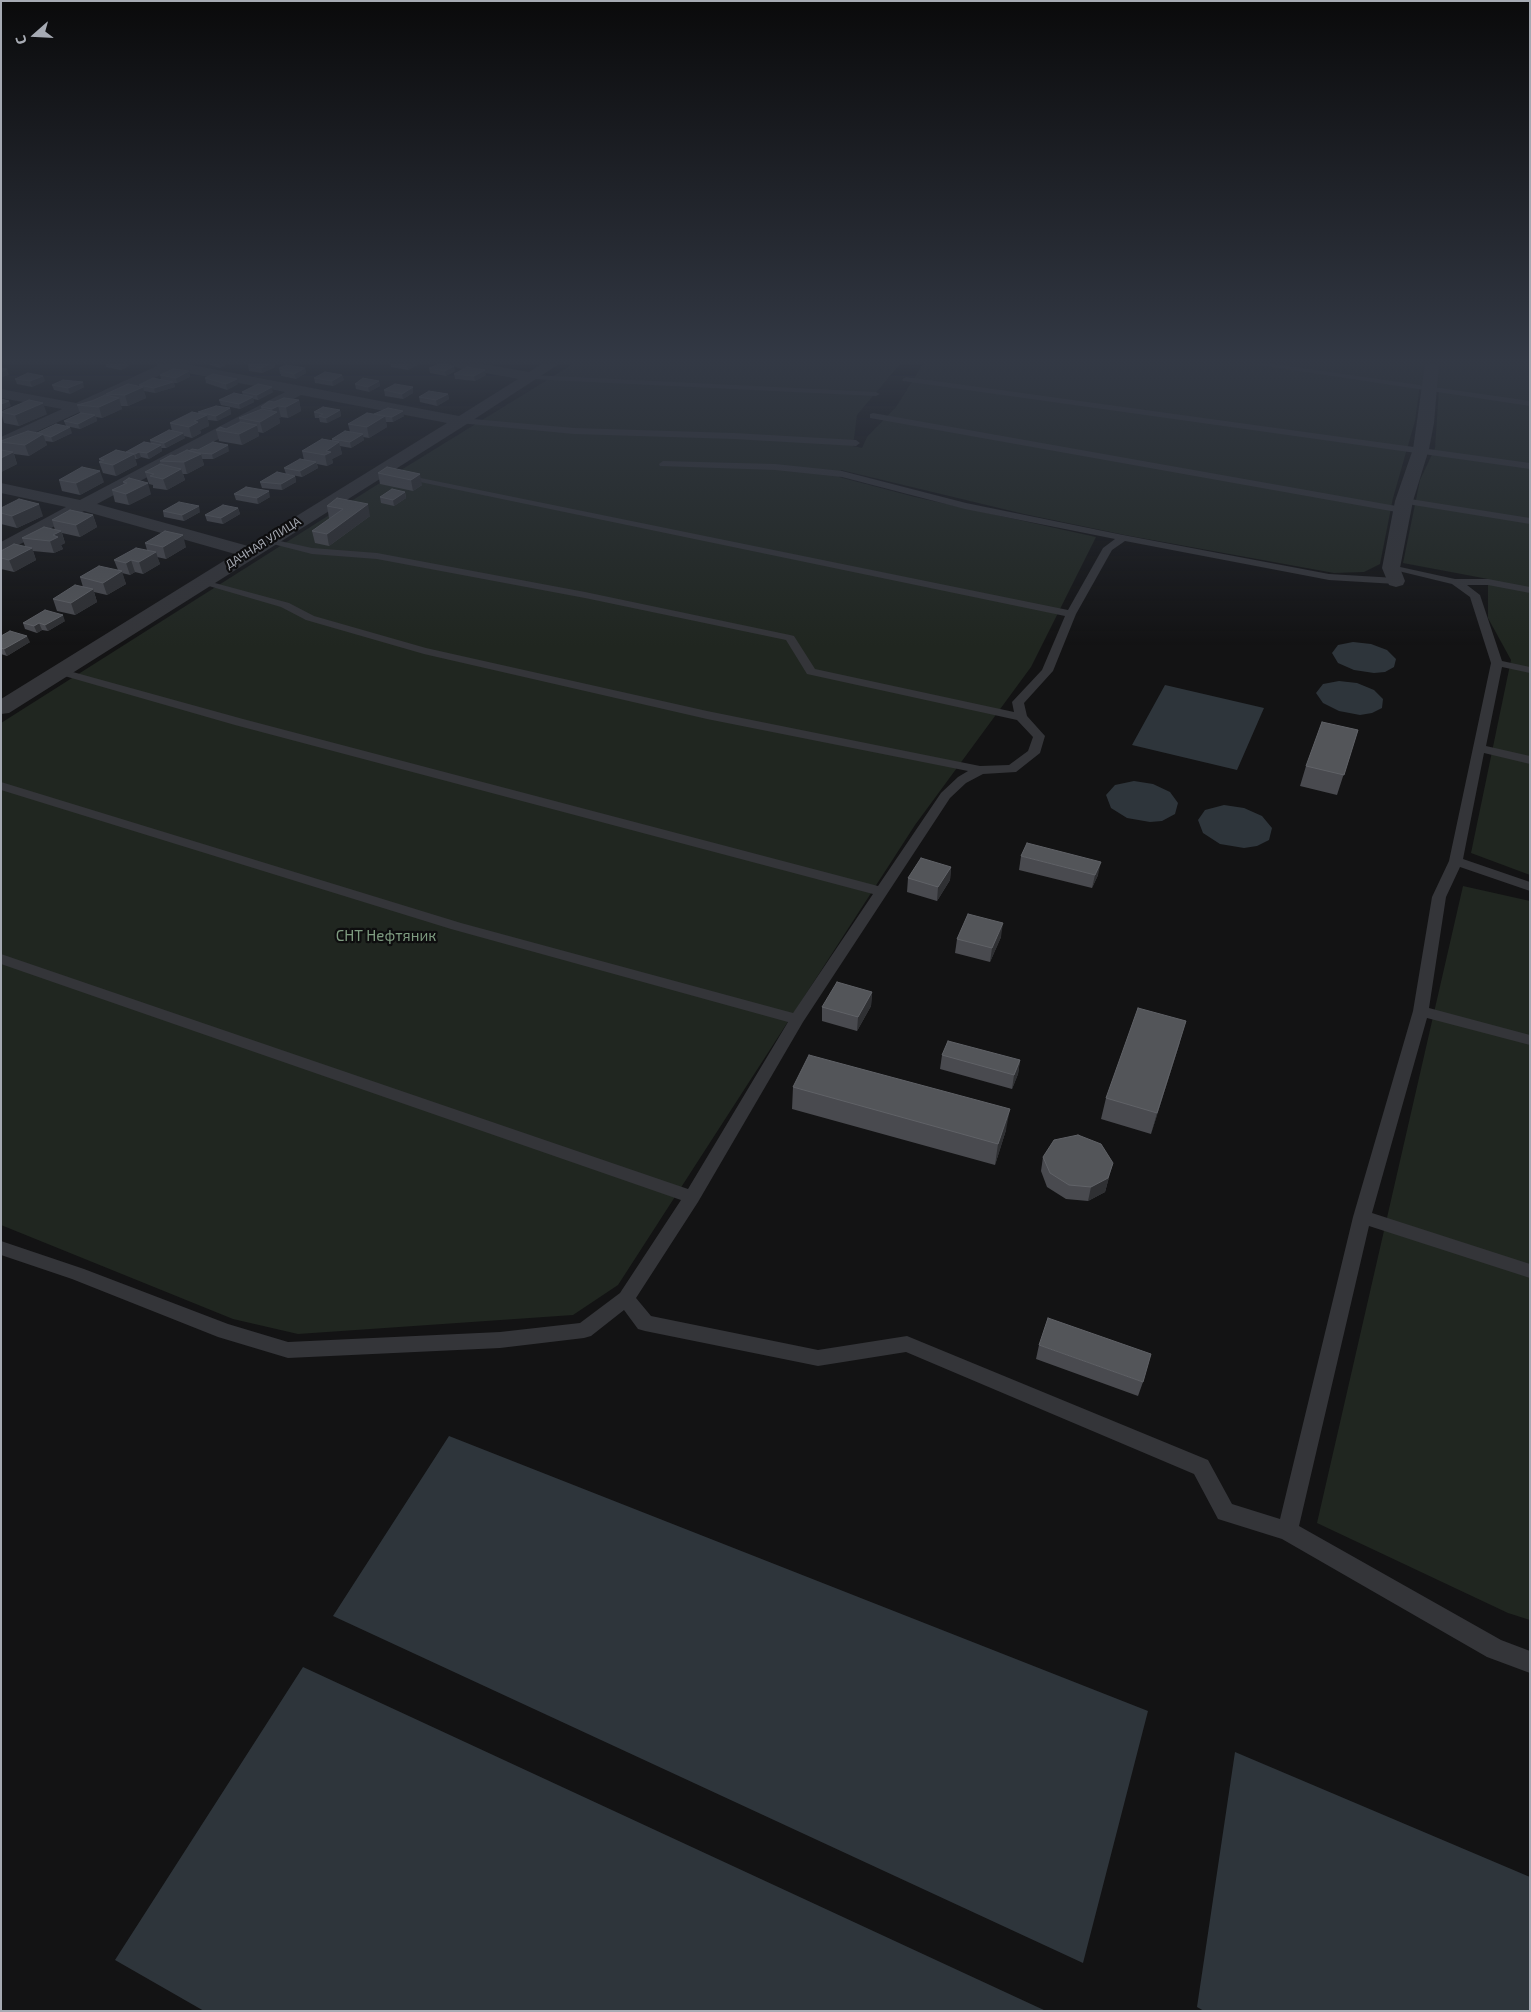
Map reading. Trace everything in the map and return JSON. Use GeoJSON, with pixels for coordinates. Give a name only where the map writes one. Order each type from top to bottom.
{"type":"FeatureCollection","features":[{"type":"Feature","properties":{"kind":"street"},"geometry":{"type":"LineString","coordinates":[[1,549],[173,458]]}},
{"type":"Feature","properties":{"kind":"street","name":"ДАЧНАЯ УЛИЦА"},"geometry":{"type":"LineString","coordinates":[[1,708],[200,582],[402,458]]}},
{"type":"Feature","properties":{"kind":"street"},"geometry":{"type":"LineString","coordinates":[[1394,574],[1403,506],[1418,458]]}},
{"type":"Feature","properties":{"kind":"street"},"geometry":{"type":"LineString","coordinates":[[1,488],[84,506],[249,552]]}},
{"type":"Feature","properties":{"kind":"lane"},"geometry":{"type":"LineString","coordinates":[[1120,458],[1403,506],[1530,521]]}},
{"type":"Feature","properties":{"kind":"lane"},"geometry":{"type":"LineString","coordinates":[[1478,458],[1530,466]]}},
{"type":"Feature","properties":{"kind":"lane"},"geometry":{"type":"LineString","coordinates":[[663,464],[775,467],[842,474],[965,506],[1330,577],[1394,574],[1455,582],[1488,582],[1530,590]]}},
{"type":"Feature","properties":{"kind":"lane"},"geometry":{"type":"LineString","coordinates":[[378,473],[1071,614]]}},
{"type":"Feature","properties":{"kind":"lane"},"geometry":{"type":"LineString","coordinates":[[200,582],[285,605],[310,618],[424,651],[707,715],[980,770],[1012,769],[1034,753],[1039,736],[1021,717],[1018,702],[1047,672],[1071,614],[1108,548],[1123,538]]}},
{"type":"Feature","properties":{"kind":"lane"},"geometry":{"type":"LineString","coordinates":[[266,541],[312,551],[377,556],[585,595],[790,638],[811,672],[1021,717]]}},
{"type":"Feature","properties":{"kind":"lane"},"geometry":{"type":"LineString","coordinates":[[1287,1531],[1362,1217],[1421,1011],[1439,897],[1456,861],[1498,664],[1475,595],[1455,582]]}},
{"type":"Feature","properties":{"kind":"lane"},"geometry":{"type":"LineString","coordinates":[[1498,664],[1530,670]]}},
{"type":"Feature","properties":{"kind":"lane"},"geometry":{"type":"LineString","coordinates":[[58,671],[239,722],[883,892]]}},
{"type":"Feature","properties":{"kind":"lane"},"geometry":{"type":"LineString","coordinates":[[1480,748],[1530,760]]}},
{"type":"Feature","properties":{"kind":"lane"},"geometry":{"type":"LineString","coordinates":[[1,1248],[78,1274],[226,1331],[288,1350],[500,1340],[584,1330],[626,1298],[692,1197],[798,1020],[945,796],[962,780],[980,770]]}},
{"type":"Feature","properties":{"kind":"lane"},"geometry":{"type":"LineString","coordinates":[[1,786],[456,926],[798,1020]]}},
{"type":"Feature","properties":{"kind":"lane"},"geometry":{"type":"LineString","coordinates":[[1456,861],[1530,887]]}},
{"type":"Feature","properties":{"kind":"lane"},"geometry":{"type":"LineString","coordinates":[[1,958],[188,1025],[368,1084],[692,1197]]}},
{"type":"Feature","properties":{"kind":"lane"},"geometry":{"type":"LineString","coordinates":[[1421,1011],[1530,1040]]}},
{"type":"Feature","properties":{"kind":"lane"},"geometry":{"type":"LineString","coordinates":[[1362,1217],[1530,1271]]}},
{"type":"Feature","properties":{"kind":"lane"},"geometry":{"type":"LineString","coordinates":[[626,1298],[645,1323],[818,1358],[907,1344],[1201,1467],[1224,1512],[1287,1531],[1495,1649],[1530,1662]]}},
{"type":"Feature","properties":{"kind":"green space","name":"СНТ Нефтяник"},"geometry":{"type":"Polygon","coordinates":[[[421,458],[1404,458],[1393,498],[1380,564],[1364,572],[1334,573],[1125,535],[1024,514],[841,470],[839,477],[915,497],[1096,537],[1031,667],[915,825],[618,1285],[573,1315],[298,1334],[233,1319],[1,1225],[1,723],[421,458]]]}},
{"type":"Feature","properties":{"kind":"green space","name":"СНТ Нефтяник"},"geometry":{"type":"Polygon","coordinates":[[[1430,458],[1530,458],[1530,875],[1471,853],[1511,660],[1488,618],[1488,579],[1403,563],[1420,480],[1430,458]]]}},
{"type":"Feature","properties":{"kind":"green space"},"geometry":{"type":"Polygon","coordinates":[[[1463,886],[1530,901],[1530,1620],[1508,1613],[1317,1523],[1463,886]]]}},
{"type":"Feature","properties":{"kind":"shaded area"},"geometry":{"type":"Polygon","coordinates":[[[1353,642],[1371,644],[1387,650],[1396,659],[1394,667],[1385,672],[1374,673],[1354,670],[1338,663],[1332,653],[1338,645],[1353,642]]]}},
{"type":"Feature","properties":{"kind":"shaded area"},"geometry":{"type":"Polygon","coordinates":[[[1339,681],[1357,683],[1374,690],[1383,699],[1382,708],[1372,713],[1360,715],[1339,711],[1323,703],[1316,693],[1323,684],[1339,681]]]}},
{"type":"Feature","properties":{"kind":"shaded area"},"geometry":{"type":"Polygon","coordinates":[[[1165,685],[1264,708],[1237,770],[1132,745],[1165,685]]]}},
{"type":"Feature","properties":{"kind":"shaded area"},"geometry":{"type":"Polygon","coordinates":[[[1134,781],[1153,784],[1170,792],[1178,803],[1175,814],[1162,821],[1150,822],[1127,818],[1111,808],[1106,795],[1115,785],[1134,781]]]}},
{"type":"Feature","properties":{"kind":"shaded area"},"geometry":{"type":"Polygon","coordinates":[[[1224,805],[1244,808],[1262,816],[1272,828],[1269,840],[1257,846],[1244,848],[1220,844],[1203,833],[1198,820],[1205,810],[1224,805]]]}},
{"type":"Feature","properties":{"kind":"shaded area"},"geometry":{"type":"Polygon","coordinates":[[[449,1436],[1148,1711],[1083,1963],[333,1616],[449,1436]]]}},
{"type":"Feature","properties":{"kind":"shaded area"},"geometry":{"type":"Polygon","coordinates":[[[303,1667],[1046,2011],[204,2011],[115,1960],[303,1667]]]}},
{"type":"Feature","properties":{"kind":"shaded area"},"geometry":{"type":"Polygon","coordinates":[[[1235,1752],[1530,1877],[1530,2011],[1204,2011],[1197,2007],[1235,1752]]]}},
{"type":"Feature","properties":{"kind":"building"},"geometry":{"type":"Polygon","coordinates":[[[127,458],[113,465],[99,462],[104,460],[99,459],[127,458]]]}},
{"type":"Feature","properties":{"kind":"building"},"geometry":{"type":"Polygon","coordinates":[[[166,458],[193,458],[184,462],[160,461],[166,458]]]}},
{"type":"Feature","properties":{"kind":"building"},"geometry":{"type":"Polygon","coordinates":[[[300,459],[316,462],[300,471],[284,468],[300,459]]]}},
{"type":"Feature","properties":{"kind":"building"},"geometry":{"type":"Polygon","coordinates":[[[160,464],[181,469],[163,479],[150,476],[154,474],[145,472],[160,464]]]}},
{"type":"Feature","properties":{"kind":"building"},"geometry":{"type":"Polygon","coordinates":[[[82,467],[100,471],[76,483],[59,480],[82,467]]]}},
{"type":"Feature","properties":{"kind":"building"},"geometry":{"type":"Polygon","coordinates":[[[387,467],[420,474],[411,480],[378,473],[387,467]]]}},
{"type":"Feature","properties":{"kind":"building"},"geometry":{"type":"Polygon","coordinates":[[[277,472],[295,476],[281,484],[260,482],[277,472]]]}},
{"type":"Feature","properties":{"kind":"building"},"geometry":{"type":"Polygon","coordinates":[[[129,478],[148,483],[126,494],[112,490],[127,483],[123,482],[129,478]]]}},
{"type":"Feature","properties":{"kind":"building"},"geometry":{"type":"Polygon","coordinates":[[[246,487],[269,491],[257,498],[234,494],[246,487]]]}},
{"type":"Feature","properties":{"kind":"building"},"geometry":{"type":"Polygon","coordinates":[[[392,489],[405,492],[393,500],[380,497],[392,489]]]}},
{"type":"Feature","properties":{"kind":"building"},"geometry":{"type":"Polygon","coordinates":[[[337,498],[368,504],[327,534],[312,531],[343,509],[327,506],[337,498]]]}},
{"type":"Feature","properties":{"kind":"building"},"geometry":{"type":"Polygon","coordinates":[[[19,499],[39,504],[12,516],[1,513],[1,508],[19,499]]]}},
{"type":"Feature","properties":{"kind":"building"},"geometry":{"type":"Polygon","coordinates":[[[179,502],[199,506],[182,515],[163,511],[179,502]]]}},
{"type":"Feature","properties":{"kind":"building"},"geometry":{"type":"Polygon","coordinates":[[[223,505],[238,508],[221,518],[205,515],[223,505]]]}},
{"type":"Feature","properties":{"kind":"building"},"geometry":{"type":"Polygon","coordinates":[[[70,510],[93,515],[76,525],[52,520],[70,510]]]}},
{"type":"Feature","properties":{"kind":"building"},"geometry":{"type":"Polygon","coordinates":[[[44,527],[61,531],[53,535],[58,537],[50,541],[22,538],[44,527]]]}},
{"type":"Feature","properties":{"kind":"building"},"geometry":{"type":"Polygon","coordinates":[[[165,531],[183,535],[163,547],[145,543],[165,531]]]}},
{"type":"Feature","properties":{"kind":"building"},"geometry":{"type":"Polygon","coordinates":[[[14,544],[32,548],[9,560],[1,558],[1,551],[14,544]]]}},
{"type":"Feature","properties":{"kind":"building"},"geometry":{"type":"Polygon","coordinates":[[[136,548],[156,552],[139,562],[131,560],[126,563],[114,560],[136,548]]]}},
{"type":"Feature","properties":{"kind":"building"},"geometry":{"type":"Polygon","coordinates":[[[99,566],[122,571],[103,583],[80,577],[99,566]]]}},
{"type":"Feature","properties":{"kind":"building"},"geometry":{"type":"Polygon","coordinates":[[[75,585],[93,589],[71,603],[53,599],[75,585]]]}},
{"type":"Feature","properties":{"kind":"building"},"geometry":{"type":"Polygon","coordinates":[[[45,610],[63,615],[45,625],[39,623],[34,626],[23,623],[45,610]]]}},
{"type":"Feature","properties":{"kind":"building"},"geometry":{"type":"Polygon","coordinates":[[[10,631],[27,636],[4,649],[1,648],[1,636],[10,631]]]}},
{"type":"Feature","properties":{"kind":"building"},"geometry":{"type":"Polygon","coordinates":[[[1322,722],[1358,730],[1344,775],[1306,766],[1322,722]]]}},
{"type":"Feature","properties":{"kind":"building"},"geometry":{"type":"Polygon","coordinates":[[[1027,843],[1101,862],[1095,875],[1021,856],[1027,843]]]}},
{"type":"Feature","properties":{"kind":"building"},"geometry":{"type":"Polygon","coordinates":[[[921,858],[951,867],[938,887],[908,878],[921,858]]]}},
{"type":"Feature","properties":{"kind":"building"},"geometry":{"type":"Polygon","coordinates":[[[968,914],[1003,923],[992,948],[957,939],[968,914]]]}},
{"type":"Feature","properties":{"kind":"building"},"geometry":{"type":"Polygon","coordinates":[[[837,982],[872,992],[858,1017],[822,1007],[837,982]]]}},
{"type":"Feature","properties":{"kind":"building"},"geometry":{"type":"Polygon","coordinates":[[[1138,1008],[1186,1021],[1157,1113],[1106,1098],[1138,1008]]]}},
{"type":"Feature","properties":{"kind":"building"},"geometry":{"type":"Polygon","coordinates":[[[948,1041],[1020,1060],[1014,1075],[942,1055],[948,1041]]]}},
{"type":"Feature","properties":{"kind":"building"},"geometry":{"type":"Polygon","coordinates":[[[809,1055],[1010,1109],[998,1144],[793,1087],[809,1055]]]}},
{"type":"Feature","properties":{"kind":"building"},"geometry":{"type":"Polygon","coordinates":[[[1078,1135],[1101,1144],[1113,1163],[1108,1178],[1091,1187],[1069,1185],[1050,1173],[1043,1157],[1054,1140],[1078,1135]]]}},
{"type":"Feature","properties":{"kind":"building"},"geometry":{"type":"Polygon","coordinates":[[[1048,1318],[1151,1354],[1143,1382],[1039,1345],[1048,1318]]]}}]}
